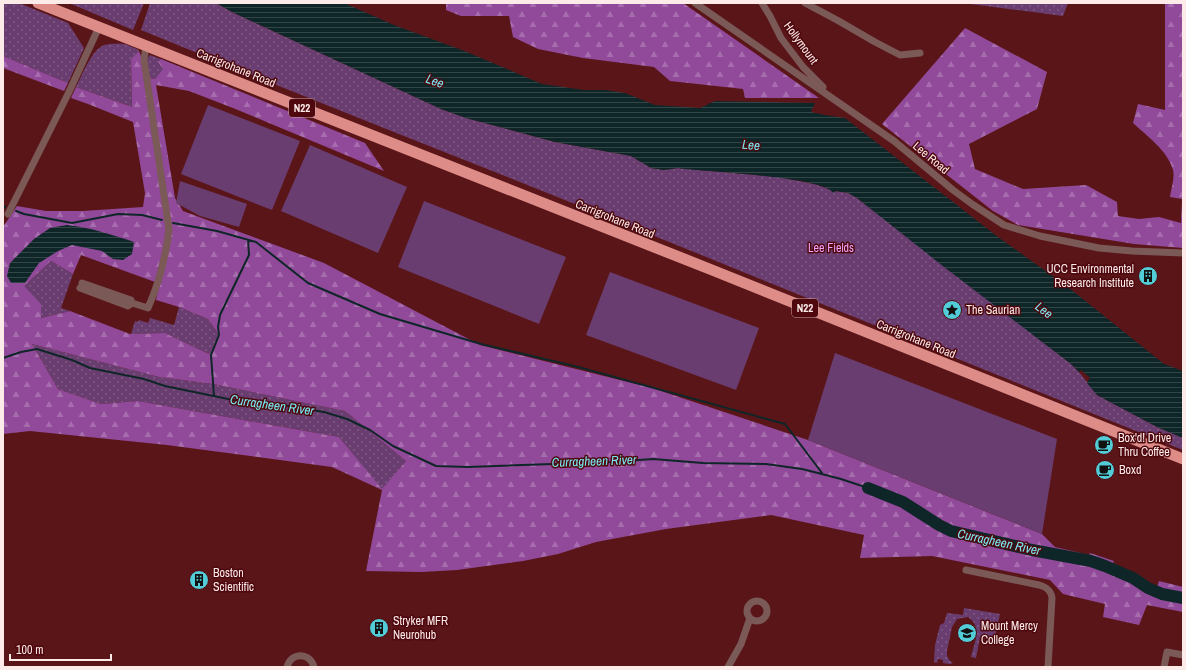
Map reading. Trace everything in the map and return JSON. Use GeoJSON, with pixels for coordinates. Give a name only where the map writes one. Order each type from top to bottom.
{"type":"FeatureCollection","features":[{"type":"Feature","properties":{"kind":"highway","name":"Carrigrohane Road"},"geometry":{"type":"LineString","coordinates":[[38,3],[712,270],[1183,459]]}},
{"type":"Feature","properties":{"kind":"street","name":"Lee Road"},"geometry":{"type":"LineString","coordinates":[[695,3],[894,141],[972,204],[1004,225],[1040,236],[1099,248],[1183,253]]}},
{"type":"Feature","properties":{"kind":"street","name":"Hollymount"},"geometry":{"type":"LineString","coordinates":[[762,3],[781,38],[803,67],[826,91],[827,94]]}},
{"type":"Feature","properties":{"kind":"street"},"geometry":{"type":"LineString","coordinates":[[805,3],[900,55],[920,53]]}},
{"type":"Feature","properties":{"kind":"street"},"geometry":{"type":"LineString","coordinates":[[8,214],[68,94],[99,27]]}},
{"type":"Feature","properties":{"kind":"street"},"geometry":{"type":"LineString","coordinates":[[81,285],[131,300],[132,303],[148,308],[155,292],[167,245],[169,229],[144,60],[146,46]]}},
{"type":"Feature","properties":{"kind":"street"},"geometry":{"type":"LineString","coordinates":[[966,570],[1048,588],[1052,595],[1048,667]]}},
{"type":"Feature","properties":{"kind":"street"},"geometry":{"type":"LineString","coordinates":[[728,667],[741,644],[750,618]]}},
{"type":"Feature","properties":{"kind":"street"},"geometry":{"type":"LineString","coordinates":[[1164,667],[1167,652],[1183,655]]}},
{"type":"Feature","properties":{"kind":"street"},"geometry":{"type":"LineString","coordinates":[[287,667],[292,658],[300,655],[311,660],[314,667]]}},
{"type":"Feature","properties":{"kind":"green space"},"geometry":{"type":"Polygon","coordinates":[[[3,3],[19,3],[68,23],[84,48],[68,83],[3,56],[3,3]]]}},
{"type":"Feature","properties":{"kind":"green space"},"geometry":{"type":"Polygon","coordinates":[[[69,3],[144,3],[133,30],[69,3]]]}},
{"type":"Feature","properties":{"kind":"green space","name":"Lee Fields"},"geometry":{"type":"Polygon","coordinates":[[[150,3],[216,3],[232,12],[441,109],[466,118],[555,142],[631,156],[651,168],[664,170],[678,168],[779,177],[848,193],[857,198],[1071,364],[1097,395],[1157,427],[1183,438],[1183,450],[668,241],[141,30],[150,3]]]}},
{"type":"Feature","properties":{"kind":"green space"},"geometry":{"type":"Polygon","coordinates":[[[446,3],[683,3],[819,98],[745,98],[743,89],[670,81],[654,67],[583,58],[538,49],[513,37],[509,16],[461,16],[446,10],[446,3]]]}},
{"type":"Feature","properties":{"kind":"green space"},"geometry":{"type":"Polygon","coordinates":[[[971,3],[1068,3],[1063,16],[971,3]]]}},
{"type":"Feature","properties":{"kind":"green space"},"geometry":{"type":"Polygon","coordinates":[[[1165,3],[1183,3],[1183,248],[1134,244],[1018,225],[993,211],[882,124],[965,28],[1047,72],[1037,109],[969,144],[975,169],[1023,189],[1086,185],[1117,202],[1118,216],[1139,219],[1159,217],[1181,223],[1182,199],[1170,197],[1174,176],[1170,163],[1162,150],[1133,123],[1138,104],[1165,110],[1165,3]]]}},
{"type":"Feature","properties":{"kind":"green space"},"geometry":{"type":"Polygon","coordinates":[[[107,44],[125,44],[139,51],[131,60],[132,107],[76,87],[90,59],[98,49],[107,44]]]}},
{"type":"Feature","properties":{"kind":"green space"},"geometry":{"type":"Polygon","coordinates":[[[139,51],[141,56],[166,228],[164,246],[155,282],[81,255],[73,274],[51,261],[24,286],[41,304],[41,318],[70,311],[130,334],[165,333],[211,355],[219,335],[208,319],[179,307],[156,300],[169,243],[148,78],[155,79],[163,69],[158,62],[161,59],[365,143],[384,171],[189,91],[156,85],[175,198],[183,211],[324,263],[480,345],[652,388],[808,440],[1042,534],[1055,547],[1089,555],[1090,553],[1114,561],[1113,563],[1157,587],[1159,581],[1183,587],[1183,612],[1147,605],[1139,625],[1103,617],[1105,604],[1063,594],[1050,580],[932,556],[860,558],[864,535],[771,515],[666,529],[596,542],[558,554],[523,561],[457,570],[422,572],[366,571],[382,490],[332,467],[167,445],[30,431],[3,434],[3,227],[17,206],[46,211],[83,211],[143,207],[145,193],[133,122],[71,98],[76,87],[132,107],[131,59],[139,51]],[[32,344],[58,389],[101,404],[138,401],[339,437],[382,489],[406,461],[345,411],[213,384],[159,377],[32,344]]]}},
{"type":"Feature","properties":{"kind":"green space"},"geometry":{"type":"Polygon","coordinates":[[[150,55],[161,59],[158,63],[164,69],[155,79],[148,78],[147,59],[150,55]]]}},
{"type":"Feature","properties":{"kind":"green space"},"geometry":{"type":"Polygon","coordinates":[[[3,56],[68,83],[64,91],[3,68],[3,56]]]}},
{"type":"Feature","properties":{"kind":"green space"},"geometry":{"type":"Polygon","coordinates":[[[208,105],[300,141],[272,210],[181,174],[208,105]]]}},
{"type":"Feature","properties":{"kind":"green space"},"geometry":{"type":"Polygon","coordinates":[[[310,145],[407,187],[378,253],[281,211],[310,145]]]}},
{"type":"Feature","properties":{"kind":"green space"},"geometry":{"type":"Polygon","coordinates":[[[180,181],[247,204],[239,227],[200,216],[176,203],[180,181]]]}},
{"type":"Feature","properties":{"kind":"green space"},"geometry":{"type":"Polygon","coordinates":[[[424,201],[566,257],[539,324],[398,267],[424,201]]]}},
{"type":"Feature","properties":{"kind":"green space"},"geometry":{"type":"Polygon","coordinates":[[[51,261],[73,274],[61,308],[70,311],[41,318],[24,286],[51,261]]]}},
{"type":"Feature","properties":{"kind":"green space"},"geometry":{"type":"Polygon","coordinates":[[[610,272],[759,328],[736,390],[586,335],[610,272]]]}},
{"type":"Feature","properties":{"kind":"green space"},"geometry":{"type":"Polygon","coordinates":[[[179,307],[208,319],[219,335],[211,355],[165,333],[131,334],[135,321],[138,322],[139,320],[148,323],[150,318],[174,325],[179,307]]]}},
{"type":"Feature","properties":{"kind":"green space"},"geometry":{"type":"Polygon","coordinates":[[[32,344],[159,377],[213,384],[345,411],[406,461],[382,490],[339,437],[138,401],[101,404],[58,389],[32,344]]]}},
{"type":"Feature","properties":{"kind":"green space"},"geometry":{"type":"Polygon","coordinates":[[[835,353],[1057,439],[1042,534],[808,440],[835,353]]]}},
{"type":"Feature","properties":{"kind":"green space"},"geometry":{"type":"Polygon","coordinates":[[[964,608],[1000,614],[994,641],[980,637],[976,658],[971,657],[976,636],[975,626],[973,621],[968,617],[957,619],[952,627],[947,651],[947,656],[953,663],[943,663],[943,660],[938,659],[937,663],[934,662],[935,645],[940,625],[944,623],[947,613],[963,615],[964,608]]]}},
{"type":"Feature","properties":{"kind":"water","name":"Lee"},"geometry":{"type":"Polygon","coordinates":[[[216,3],[344,3],[394,25],[467,52],[542,84],[584,90],[605,90],[625,93],[655,105],[700,108],[715,101],[815,103],[811,112],[845,118],[998,237],[1068,287],[1164,364],[1183,371],[1183,438],[1157,427],[1097,395],[1087,383],[1090,377],[1081,370],[1079,372],[1071,364],[857,198],[848,193],[836,191],[833,193],[824,187],[808,182],[786,179],[678,168],[664,170],[651,168],[631,156],[555,142],[466,118],[441,109],[232,12],[216,3]]]}},
{"type":"Feature","properties":{"kind":"water"},"geometry":{"type":"Polygon","coordinates":[[[67,225],[109,234],[134,242],[132,254],[123,260],[113,259],[102,251],[72,245],[58,251],[39,263],[25,283],[11,283],[7,276],[10,263],[34,239],[50,228],[67,225]]]}},
{"type":"Feature","properties":{"kind":"waterway"},"geometry":{"type":"LineString","coordinates":[[16,211],[24,214],[72,223],[118,214],[142,215],[162,220]]}},
{"type":"Feature","properties":{"kind":"waterway"},"geometry":{"type":"LineString","coordinates":[[173,223],[217,231],[256,242],[308,283],[380,314],[481,344],[578,367],[785,424],[822,473]]}},
{"type":"Feature","properties":{"kind":"waterway"},"geometry":{"type":"LineString","coordinates":[[214,396],[211,355],[219,335],[218,327],[220,315],[249,255],[248,240]]}},
{"type":"Feature","properties":{"kind":"waterway","name":"Curragheen River"},"geometry":{"type":"LineString","coordinates":[[3,358],[37,349],[72,360],[90,368],[144,379],[165,386],[233,400],[259,401],[324,412],[347,419],[370,430],[393,446],[436,466],[468,467],[653,459],[703,463],[766,464],[802,469],[868,488]]}},
{"type":"Feature","properties":{"kind":"waterway","name":"Curragheen River"},"geometry":{"type":"LineString","coordinates":[[868,488],[903,502],[951,531],[1032,550],[1091,561],[1133,578],[1148,588],[1162,594],[1183,598]]}},
{"type":"Feature","properties":{"kind":"place","name":"UCC Environmental Research Institute"},"geometry":{"type":"Point","coordinates":[1148,276]}},
{"type":"Feature","properties":{"kind":"place","name":"The Saurian"},"geometry":{"type":"Point","coordinates":[952,310]}},
{"type":"Feature","properties":{"kind":"place","name":"Box'd! Drive Thru Coffee"},"geometry":{"type":"Point","coordinates":[1104,445]}},
{"type":"Feature","properties":{"kind":"place","name":"Boxd"},"geometry":{"type":"Point","coordinates":[1105,470]}},
{"type":"Feature","properties":{"kind":"place","name":"Boston Scientific"},"geometry":{"type":"Point","coordinates":[199,580]}},
{"type":"Feature","properties":{"kind":"place","name":"Stryker MFR Neurohub"},"geometry":{"type":"Point","coordinates":[379,628]}},
{"type":"Feature","properties":{"kind":"place","name":"Mount Mercy College"},"geometry":{"type":"Point","coordinates":[967,633]}}]}
